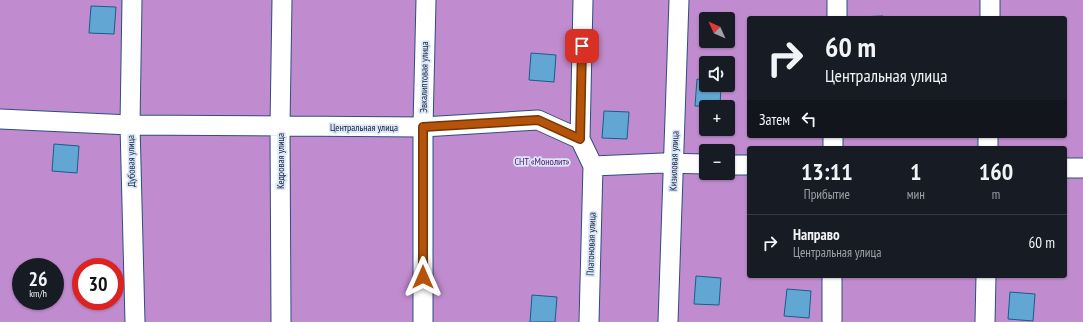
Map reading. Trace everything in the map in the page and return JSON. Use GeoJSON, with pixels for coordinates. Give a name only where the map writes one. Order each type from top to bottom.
{"type":"FeatureCollection","features":[{"type":"Feature","properties":{"kind":"street","name":"Дубовая улица"},"geometry":{"type":"LineString","coordinates":[[132,0],[130,125],[135,322]]}},
{"type":"Feature","properties":{"kind":"street","name":"Кедровая улица"},"geometry":{"type":"LineString","coordinates":[[282,0],[280,126],[282,322]]}},
{"type":"Feature","properties":{"kind":"street","name":"Эвкалиптовая улица"},"geometry":{"type":"LineString","coordinates":[[423,322],[423,127],[426,0]]}},
{"type":"Feature","properties":{"kind":"street"},"geometry":{"type":"LineString","coordinates":[[583,0],[580,139],[593,166],[699,164]]}},
{"type":"Feature","properties":{"kind":"street","name":"Кизиловая улица"},"geometry":{"type":"LineString","coordinates":[[668,322],[679,0]]}},
{"type":"Feature","properties":{"kind":"street"},"geometry":{"type":"LineString","coordinates":[[837,16],[838,0]]}},
{"type":"Feature","properties":{"kind":"street"},"geometry":{"type":"LineString","coordinates":[[990,0],[990,16]]}},
{"type":"Feature","properties":{"kind":"street","name":"Центральная улица"},"geometry":{"type":"LineString","coordinates":[[0,119],[130,125],[423,127],[538,120],[580,139]]}},
{"type":"Feature","properties":{"kind":"street"},"geometry":{"type":"LineString","coordinates":[[735,165],[747,165]]}},
{"type":"Feature","properties":{"kind":"street","name":"Платоновая улица"},"geometry":{"type":"LineString","coordinates":[[589,322],[593,166]]}},
{"type":"Feature","properties":{"kind":"street"},"geometry":{"type":"LineString","coordinates":[[1067,168],[1083,168]]}},
{"type":"Feature","properties":{"kind":"street"},"geometry":{"type":"LineString","coordinates":[[832,278],[832,322]]}},
{"type":"Feature","properties":{"kind":"street"},"geometry":{"type":"LineString","coordinates":[[985,322],[986,278]]}},
{"type":"Feature","properties":{"kind":"green space","name":"СНТ «Монолит»"},"geometry":{"type":"Polygon","coordinates":[[[0,0],[1083,0],[1083,322],[0,322],[0,0]]]}},
{"type":"Feature","properties":{"kind":"building"},"geometry":{"type":"Polygon","coordinates":[[[91,6],[116,7],[114,34],[89,33],[91,6]]]}},
{"type":"Feature","properties":{"kind":"building"},"geometry":{"type":"Polygon","coordinates":[[[531,53],[556,55],[554,82],[529,80],[531,53]]]}},
{"type":"Feature","properties":{"kind":"building"},"geometry":{"type":"Polygon","coordinates":[[[697,79],[699,79],[699,92],[721,92],[720,100],[699,100],[699,106],[695,106],[697,79]]]}},
{"type":"Feature","properties":{"kind":"building"},"geometry":{"type":"Polygon","coordinates":[[[604,111],[629,112],[627,139],[602,138],[604,111]]]}},
{"type":"Feature","properties":{"kind":"building"},"geometry":{"type":"Polygon","coordinates":[[[54,144],[79,146],[77,173],[52,171],[54,144]]]}},
{"type":"Feature","properties":{"kind":"building"},"geometry":{"type":"Polygon","coordinates":[[[696,276],[721,278],[719,305],[694,304],[696,276]]]}},
{"type":"Feature","properties":{"kind":"building"},"geometry":{"type":"Polygon","coordinates":[[[787,289],[811,291],[809,318],[784,316],[787,289]]]}},
{"type":"Feature","properties":{"kind":"building"},"geometry":{"type":"Polygon","coordinates":[[[1010,292],[1035,294],[1033,321],[1008,319],[1010,292]]]}},
{"type":"Feature","properties":{"kind":"building"},"geometry":{"type":"Polygon","coordinates":[[[532,295],[557,297],[555,322],[530,322],[532,295]]]}},
{"type":"Feature","properties":{"kind":"route"},"geometry":{"type":"LineString","coordinates":[[423,277],[423,127],[538,120],[580,139],[582,46]]}}]}
